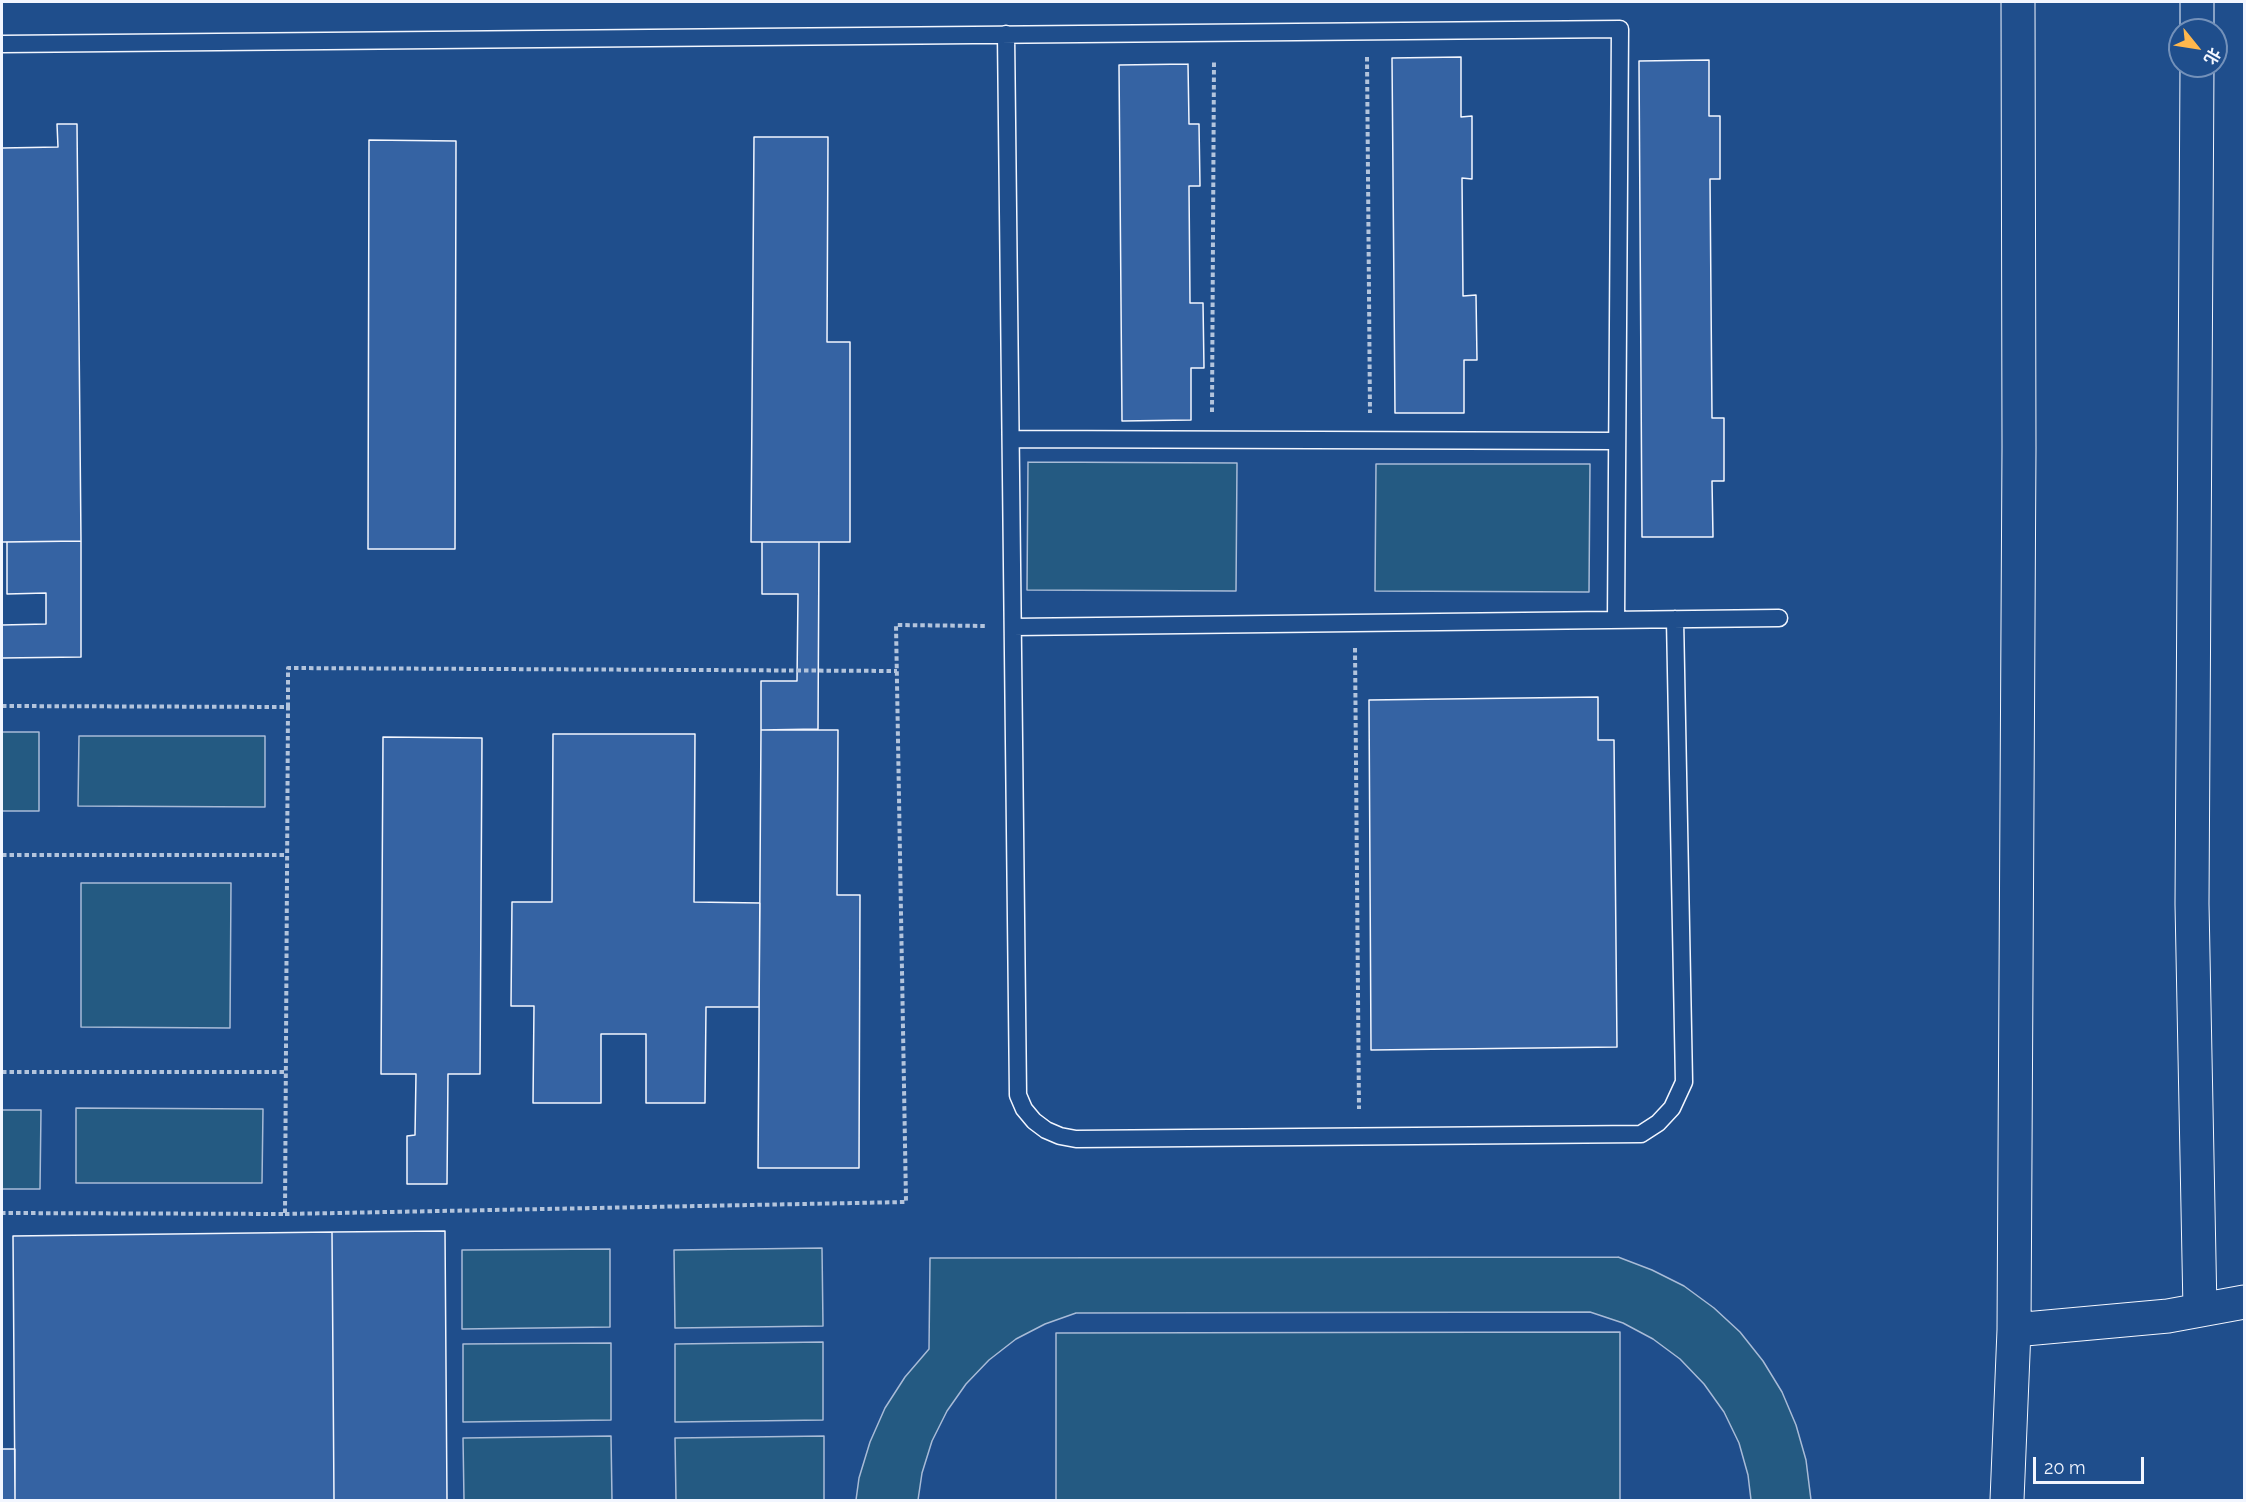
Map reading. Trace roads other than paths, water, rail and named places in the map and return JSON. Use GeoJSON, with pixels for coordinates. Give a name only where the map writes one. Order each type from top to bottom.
{"type":"FeatureCollection","features":[{"type":"Feature","properties":{"kind":"street"},"geometry":{"type":"LineString","coordinates":[[2007,1500],[2014,1330],[2019,447],[2018,2]]}},
{"type":"Feature","properties":{"kind":"street"},"geometry":{"type":"LineString","coordinates":[[2197,2],[2197,18]]}},
{"type":"Feature","properties":{"kind":"street"},"geometry":{"type":"LineString","coordinates":[[2197,78],[2192,904],[2200,1310]]}},
{"type":"Feature","properties":{"kind":"street"},"geometry":{"type":"LineString","coordinates":[[2014,1330],[2168,1316],[2244,1302]]}},
{"type":"Feature","properties":{"kind":"lane"},"geometry":{"type":"LineString","coordinates":[[2,44],[1620,29],[1616,620]]}},
{"type":"Feature","properties":{"kind":"lane"},"geometry":{"type":"LineString","coordinates":[[1006,34],[1018,1095],[1024,1109],[1034,1121],[1046,1130],[1076,1139],[1641,1134],[1658,1123],[1672,1108],[1684,1082],[1675,619]]}},
{"type":"Feature","properties":{"kind":"lane"},"geometry":{"type":"LineString","coordinates":[[1011,439],[1617,441]]}},
{"type":"Feature","properties":{"kind":"lane"},"geometry":{"type":"LineString","coordinates":[[1013,627],[1779,618]]}}]}
